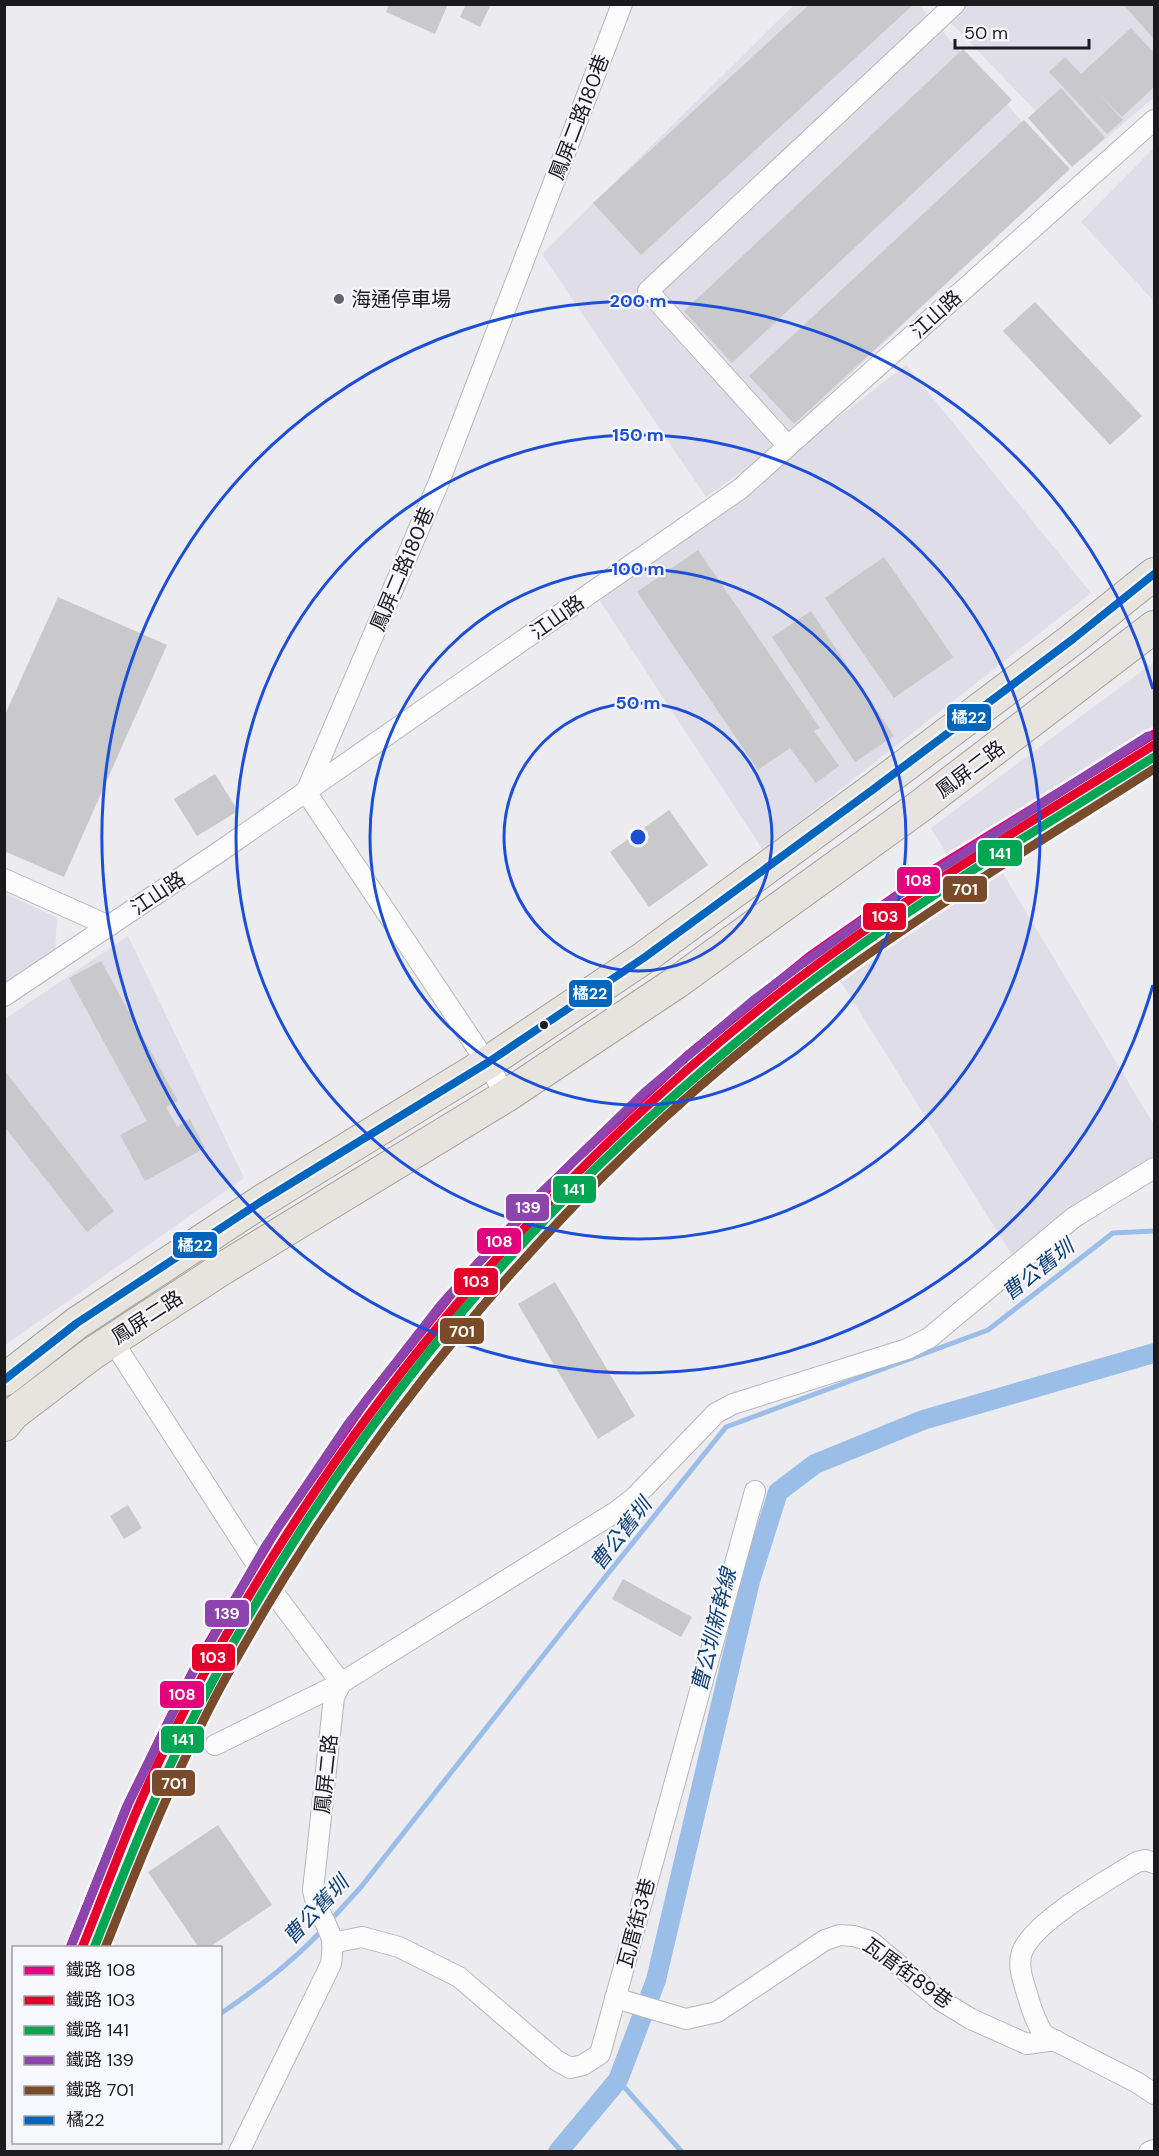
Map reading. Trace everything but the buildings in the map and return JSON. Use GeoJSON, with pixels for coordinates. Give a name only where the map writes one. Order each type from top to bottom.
{"type":"FeatureCollection","features":[{"type":"Feature","properties":{"kind":"main road","name":"鳳屏二路"},"geometry":{"type":"LineString","coordinates":[[4,1380],[77,1323],[262,1201],[487,1063],[645,957],[907,764],[1155,574]]}},
{"type":"Feature","properties":{"kind":"main road","name":"鳳屏二路"},"geometry":{"type":"LineString","coordinates":[[7,1420],[93,1353],[216,1272],[506,1096],[677,982],[930,799],[1155,627]]}},
{"type":"Feature","properties":{"kind":"main road"},"geometry":{"type":"LineString","coordinates":[[907,764],[930,799]]}},
{"type":"Feature","properties":{"kind":"street","name":"鳳屏二路180巷"},"geometry":{"type":"LineString","coordinates":[[306,792],[439,482],[622,4]]}},
{"type":"Feature","properties":{"kind":"street"},"geometry":{"type":"LineString","coordinates":[[788,446],[648,291],[955,4]]}},
{"type":"Feature","properties":{"kind":"street","name":"江山路"},"geometry":{"type":"LineString","coordinates":[[4,996],[306,792],[740,489],[1155,120]]}},
{"type":"Feature","properties":{"kind":"street"},"geometry":{"type":"LineString","coordinates":[[306,792],[487,1063],[506,1096]]}},
{"type":"Feature","properties":{"kind":"street"},"geometry":{"type":"LineString","coordinates":[[4,879],[109,926]]}},
{"type":"Feature","properties":{"kind":"street"},"geometry":{"type":"LineString","coordinates":[[215,1745],[341,1683],[618,1511],[634,1498],[716,1413],[733,1404],[907,1349],[929,1338],[1073,1218],[1155,1168]]}},
{"type":"Feature","properties":{"kind":"street"},"geometry":{"type":"LineString","coordinates":[[112,1340],[254,1560]]}},
{"type":"Feature","properties":{"kind":"street","name":"瓦厝街3巷"},"geometry":{"type":"LineString","coordinates":[[331,1937],[362,1937],[390,1944],[459,1977],[556,2060],[570,2068],[583,2065],[600,2054],[621,2000],[755,1491]]}},
{"type":"Feature","properties":{"kind":"street"},"geometry":{"type":"LineString","coordinates":[[271,1589],[341,1683]]}},
{"type":"Feature","properties":{"kind":"street","name":"鳳屏二路"},"geometry":{"type":"LineString","coordinates":[[331,1937],[315,1905],[313,1890],[334,1697],[341,1683]]}},
{"type":"Feature","properties":{"kind":"street"},"geometry":{"type":"LineString","coordinates":[[1155,1863],[1145,1860],[1137,1862],[1062,1909],[1028,1942],[1021,1954],[1020,1972],[1036,2023],[1044,2035],[1138,2082],[1155,2094]]}},
{"type":"Feature","properties":{"kind":"street","name":"瓦厝街89巷"},"geometry":{"type":"LineString","coordinates":[[621,2000],[686,2019],[717,2012],[825,1940],[840,1935],[854,1936],[870,1941],[940,2000],[971,2019],[1027,2044],[1055,2040]]}},
{"type":"Feature","properties":{"kind":"street"},"geometry":{"type":"LineString","coordinates":[[239,2151],[331,1964],[331,1937]]}},
{"type":"Feature","properties":{"kind":"street"},"geometry":{"type":"LineString","coordinates":[[1149,2151],[1155,2150]]}},
{"type":"Feature","properties":{"kind":"shaded area"},"geometry":{"type":"Polygon","coordinates":[[[794,5],[919,5],[1066,171],[764,456],[706,497],[542,254],[794,5]]]}},
{"type":"Feature","properties":{"kind":"shaded area"},"geometry":{"type":"Polygon","coordinates":[[[934,5],[1154,5],[1154,97],[1082,159],[934,5]]]}},
{"type":"Feature","properties":{"kind":"shaded area"},"geometry":{"type":"Polygon","coordinates":[[[1154,148],[1154,301],[1081,222],[1154,148]]]}},
{"type":"Feature","properties":{"kind":"shaded area"},"geometry":{"type":"Polygon","coordinates":[[[906,365],[1091,593],[763,850],[600,601],[906,365]]]}},
{"type":"Feature","properties":{"kind":"shaded area"},"geometry":{"type":"Polygon","coordinates":[[[1154,662],[1154,726],[948,856],[931,828],[1154,662]]]}},
{"type":"Feature","properties":{"kind":"shaded area"},"geometry":{"type":"Polygon","coordinates":[[[1001,870],[1154,1125],[1154,1155],[1012,1255],[836,974],[1001,870]]]}},
{"type":"Feature","properties":{"kind":"shaded area"},"geometry":{"type":"Polygon","coordinates":[[[4,893],[57,918],[55,950],[5,985],[4,893]]]}},
{"type":"Feature","properties":{"kind":"shaded area"},"geometry":{"type":"Polygon","coordinates":[[[128,936],[244,1178],[5,1345],[5,1019],[128,936]]]}},
{"type":"Feature","properties":{"kind":"waterway","name":"曹公舊圳"},"geometry":{"type":"LineString","coordinates":[[329,1922],[361,1887],[726,1427],[988,1330],[1113,1233],[1154,1231]]}},
{"type":"Feature","properties":{"kind":"waterway","name":"曹公圳新幹線"},"geometry":{"type":"LineString","coordinates":[[558,2152],[618,2080],[656,1980],[750,1581],[778,1492],[815,1464],[923,1420],[1154,1353]]}},
{"type":"Feature","properties":{"kind":"waterway","name":"曹公舊圳"},"geometry":{"type":"LineString","coordinates":[[222,2013],[274,1975],[323,1929]]}},
{"type":"Feature","properties":{"kind":"waterway"},"geometry":{"type":"LineString","coordinates":[[618,2080],[682,2152]]}},
{"type":"Feature","properties":{"kind":"tunnel"},"geometry":{"type":"LineString","coordinates":[[254,1560],[271,1589]]}},
{"type":"Feature","properties":{"kind":"rail line","name":"108"},"geometry":{"type":"LineString","coordinates":[[71,1946],[129,1802],[198,1661],[278,1527],[368,1398],[466,1276],[573,1162],[688,1055],[810,956],[936,868],[1154,734]]}},
{"type":"Feature","properties":{"kind":"rail line","name":"139"},"geometry":{"type":"LineString","coordinates":[[72,1944],[126,1808],[191,1676],[265,1547],[348,1424],[440,1306],[538,1196],[644,1093],[755,999],[900,894],[1148,736]]}},
{"type":"Feature","properties":{"kind":"rail line","name":"103"},"geometry":{"type":"LineString","coordinates":[[83,1946],[141,1800],[182,1716],[240,1611],[293,1525],[349,1442],[409,1362],[473,1285],[611,1140],[685,1072],[762,1007],[856,936],[905,903],[1154,745]]}},
{"type":"Feature","properties":{"kind":"rail line","name":"141"},"geometry":{"type":"LineString","coordinates":[[95,1946],[162,1782],[193,1718],[245,1622],[323,1497],[366,1436],[410,1376],[505,1262],[580,1184],[658,1110],[813,981],[956,881],[1154,757]]}},
{"type":"Feature","properties":{"kind":"rail line","name":"701"},"geometry":{"type":"LineString","coordinates":[[106,1946],[188,1752],[220,1688],[275,1593],[334,1501],[397,1412],[465,1327],[537,1245],[613,1166],[693,1092],[822,987],[915,922],[1154,769]]}},
{"type":"Feature","properties":{"kind":"transit line","name":"橘22"},"geometry":{"type":"LineString","coordinates":[[4,1380],[77,1323],[262,1201],[487,1063],[645,957],[871,791],[1073,639],[1154,574]]}},
{"type":"Feature","properties":{"kind":"place","name":"海通停車場"},"geometry":{"type":"Point","coordinates":[339,299]}}]}
